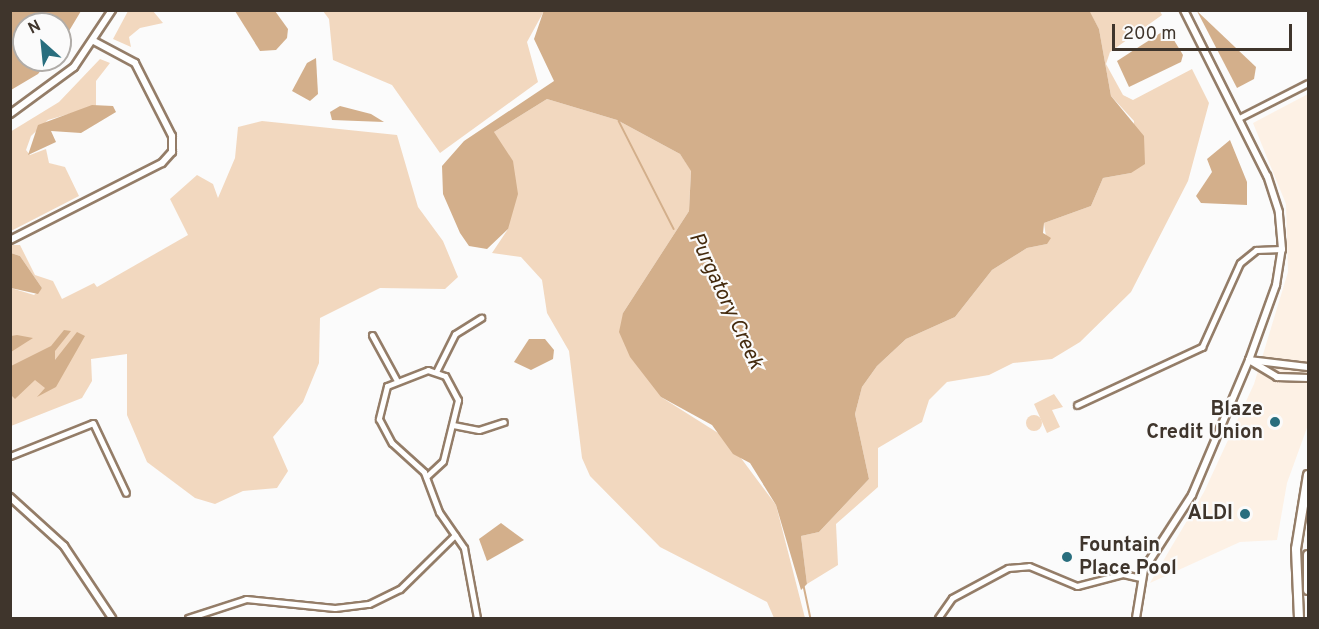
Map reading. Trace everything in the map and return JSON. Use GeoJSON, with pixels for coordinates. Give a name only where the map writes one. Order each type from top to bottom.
{"type":"FeatureCollection","features":[{"type":"Feature","properties":{"kind":"main road"},"geometry":{"type":"LineString","coordinates":[[1299,618],[1296,549],[1308,475]]}},
{"type":"Feature","properties":{"kind":"main road"},"geometry":{"type":"LineString","coordinates":[[1308,555],[1308,590]]}},
{"type":"Feature","properties":{"kind":"street"},"geometry":{"type":"LineString","coordinates":[[10,114],[57,83],[94,41],[112,10]]}},
{"type":"Feature","properties":{"kind":"street"},"geometry":{"type":"LineString","coordinates":[[1136,618],[1141,578],[1192,495],[1249,360],[1276,285],[1282,249],[1274,194],[1239,118],[1184,10]]}},
{"type":"Feature","properties":{"kind":"street"},"geometry":{"type":"LineString","coordinates":[[10,240],[162,163],[172,152],[172,136],[135,63],[94,41]]}},
{"type":"Feature","properties":{"kind":"street"},"geometry":{"type":"LineString","coordinates":[[1239,118],[1308,83]]}},
{"type":"Feature","properties":{"kind":"street"},"geometry":{"type":"LineString","coordinates":[[1077,405],[1202,347],[1240,263],[1256,250],[1282,249]]}},
{"type":"Feature","properties":{"kind":"street"},"geometry":{"type":"LineString","coordinates":[[436,372],[455,334],[481,318]]}},
{"type":"Feature","properties":{"kind":"street"},"geometry":{"type":"LineString","coordinates":[[372,334],[396,380]]}},
{"type":"Feature","properties":{"kind":"street"},"geometry":{"type":"LineString","coordinates":[[1249,360],[1308,367]]}},
{"type":"Feature","properties":{"kind":"street"},"geometry":{"type":"LineString","coordinates":[[1249,360],[1277,377],[1308,378]]}},
{"type":"Feature","properties":{"kind":"street"},"geometry":{"type":"LineString","coordinates":[[426,477],[443,461],[453,425],[456,391],[436,372],[419,370],[396,380],[379,402],[382,428],[426,477],[468,559],[477,618]]}},
{"type":"Feature","properties":{"kind":"street"},"geometry":{"type":"LineString","coordinates":[[453,425],[479,430],[504,422]]}},
{"type":"Feature","properties":{"kind":"street"},"geometry":{"type":"LineString","coordinates":[[10,456],[93,423],[102,432],[126,493]]}},
{"type":"Feature","properties":{"kind":"street"},"geometry":{"type":"LineString","coordinates":[[10,497],[64,546],[112,618]]}},
{"type":"Feature","properties":{"kind":"street"},"geometry":{"type":"LineString","coordinates":[[188,618],[246,599],[335,608],[369,604],[400,589],[455,535]]}},
{"type":"Feature","properties":{"kind":"street"},"geometry":{"type":"LineString","coordinates":[[938,618],[952,598],[1008,567],[1029,566],[1077,586],[1123,574],[1141,578]]}},
{"type":"Feature","properties":{"kind":"shaded area"},"geometry":{"type":"Polygon","coordinates":[[[128,11],[153,11],[163,23],[140,28],[129,37],[131,47],[113,39],[128,11]]]}},
{"type":"Feature","properties":{"kind":"shaded area"},"geometry":{"type":"Polygon","coordinates":[[[323,11],[544,11],[527,42],[538,82],[440,153],[392,85],[333,60],[329,19],[323,11]]]}},
{"type":"Feature","properties":{"kind":"shaded area"},"geometry":{"type":"Polygon","coordinates":[[[1089,11],[1160,11],[1162,15],[1110,52],[1106,64],[1123,95],[1133,100],[1192,69],[1209,103],[1188,181],[1131,292],[1080,342],[1052,359],[1013,363],[989,375],[947,382],[929,400],[922,422],[878,448],[878,487],[836,524],[838,565],[807,584],[801,536],[819,532],[869,479],[855,414],[862,387],[877,366],[906,339],[955,317],[992,270],[1027,248],[1047,244],[1044,223],[1091,206],[1103,178],[1131,173],[1134,121],[1111,96],[1099,29],[1089,11]]]}},
{"type":"Feature","properties":{"kind":"shaded area"},"geometry":{"type":"Polygon","coordinates":[[[100,59],[110,63],[96,81],[96,106],[48,120],[31,136],[26,150],[30,155],[46,149],[49,163],[65,167],[79,196],[11,231],[10,132],[59,102],[100,59]]]}},
{"type":"Feature","properties":{"kind":"shaded area"},"geometry":{"type":"Polygon","coordinates":[[[1308,94],[1308,425],[1287,483],[1277,540],[1240,542],[1150,583],[1204,492],[1254,384],[1288,272],[1286,204],[1253,123],[1308,94]]]}},
{"type":"Feature","properties":{"kind":"shaded area"},"geometry":{"type":"Polygon","coordinates":[[[547,99],[617,120],[680,154],[691,170],[689,211],[623,313],[661,397],[726,438],[776,505],[805,618],[774,618],[767,602],[660,547],[590,476],[582,458],[569,351],[547,313],[542,280],[521,257],[492,253],[508,229],[494,132],[547,99]]]}},
{"type":"Feature","properties":{"kind":"shaded area"},"geometry":{"type":"Polygon","coordinates":[[[262,121],[397,135],[418,207],[443,241],[458,277],[445,289],[380,288],[320,318],[319,363],[303,402],[273,437],[288,471],[277,488],[243,491],[215,504],[195,498],[147,462],[127,415],[127,354],[91,359],[92,381],[82,398],[11,426],[11,288],[34,295],[42,288],[20,256],[11,253],[11,245],[20,245],[35,275],[53,281],[62,299],[94,283],[97,287],[188,235],[170,199],[197,175],[213,184],[218,198],[235,158],[238,127],[262,121]]]}},
{"type":"Feature","properties":{"kind":"shaded area"},"geometry":{"type":"Polygon","coordinates":[[[1054,394],[1063,407],[1052,410],[1060,427],[1047,433],[1034,404],[1054,394]]]}},
{"type":"Feature","properties":{"kind":"shaded area"},"geometry":{"type":"Polygon","coordinates":[[[1031,415],[1037,415],[1042,423],[1040,429],[1031,431],[1026,426],[1026,420],[1031,415]]]}},
{"type":"Feature","properties":{"kind":"water"},"geometry":{"type":"Polygon","coordinates":[[[11,10],[81,11],[72,26],[72,12],[12,12],[12,72],[40,72],[11,90],[11,10]]]}},
{"type":"Feature","properties":{"kind":"water"},"geometry":{"type":"Polygon","coordinates":[[[544,10],[1089,10],[1099,29],[1111,96],[1144,136],[1145,164],[1131,173],[1103,178],[1091,206],[1044,223],[1043,233],[1051,238],[1047,244],[1027,248],[992,270],[955,317],[906,339],[877,366],[862,387],[855,414],[869,479],[819,532],[801,536],[807,584],[801,590],[776,505],[750,463],[733,454],[712,425],[661,397],[630,357],[619,332],[623,313],[689,211],[691,171],[680,154],[617,120],[547,99],[494,132],[513,161],[518,194],[508,229],[487,249],[469,246],[460,233],[443,194],[442,166],[464,141],[554,81],[534,39],[544,10]]]}},
{"type":"Feature","properties":{"kind":"water"},"geometry":{"type":"Polygon","coordinates":[[[235,11],[275,11],[288,29],[287,38],[276,50],[260,51],[235,11]]]}},
{"type":"Feature","properties":{"kind":"water"},"geometry":{"type":"Polygon","coordinates":[[[1197,11],[1256,67],[1254,79],[1237,88],[1197,11]]]}},
{"type":"Feature","properties":{"kind":"water"},"geometry":{"type":"Polygon","coordinates":[[[1162,32],[1169,32],[1183,55],[1181,62],[1129,87],[1117,61],[1162,32]]]}},
{"type":"Feature","properties":{"kind":"water"},"geometry":{"type":"Polygon","coordinates":[[[316,58],[318,94],[310,101],[292,91],[307,63],[316,58]]]}},
{"type":"Feature","properties":{"kind":"water"},"geometry":{"type":"Polygon","coordinates":[[[92,105],[113,106],[116,112],[81,133],[51,131],[56,142],[28,155],[38,125],[92,105]]]}},
{"type":"Feature","properties":{"kind":"water"},"geometry":{"type":"Polygon","coordinates":[[[340,106],[371,114],[384,122],[332,120],[330,112],[340,106]]]}},
{"type":"Feature","properties":{"kind":"water"},"geometry":{"type":"Polygon","coordinates":[[[1230,140],[1247,182],[1247,205],[1201,203],[1196,196],[1212,172],[1207,159],[1230,140]]]}},
{"type":"Feature","properties":{"kind":"water"},"geometry":{"type":"Polygon","coordinates":[[[11,253],[20,256],[42,288],[38,294],[11,288],[11,253]]]}},
{"type":"Feature","properties":{"kind":"water"},"geometry":{"type":"Polygon","coordinates":[[[64,330],[71,331],[55,351],[55,360],[77,332],[85,336],[56,387],[37,397],[45,388],[35,380],[15,399],[11,395],[11,366],[51,346],[64,330]]]}},
{"type":"Feature","properties":{"kind":"water"},"geometry":{"type":"Polygon","coordinates":[[[17,335],[33,338],[11,352],[11,336],[17,335]]]}},
{"type":"Feature","properties":{"kind":"water"},"geometry":{"type":"Polygon","coordinates":[[[529,339],[545,339],[554,350],[553,359],[531,370],[514,362],[529,339]]]}},
{"type":"Feature","properties":{"kind":"water"},"geometry":{"type":"Polygon","coordinates":[[[501,523],[524,540],[487,561],[479,539],[501,523]]]}},
{"type":"Feature","properties":{"kind":"waterway","name":"Purgatory Creek"},"geometry":{"type":"LineString","coordinates":[[619,121],[674,229]]}},
{"type":"Feature","properties":{"kind":"waterway","name":"Purgatory Creek"},"geometry":{"type":"LineString","coordinates":[[804,586],[811,618]]}},
{"type":"Feature","properties":{"kind":"place","name":"Blaze Credit Union"},"geometry":{"type":"Point","coordinates":[1275,422]}},
{"type":"Feature","properties":{"kind":"place","name":"ALDI"},"geometry":{"type":"Point","coordinates":[1245,514]}},
{"type":"Feature","properties":{"kind":"place","name":"Fountain Place Pool"},"geometry":{"type":"Point","coordinates":[1067,557]}}]}
